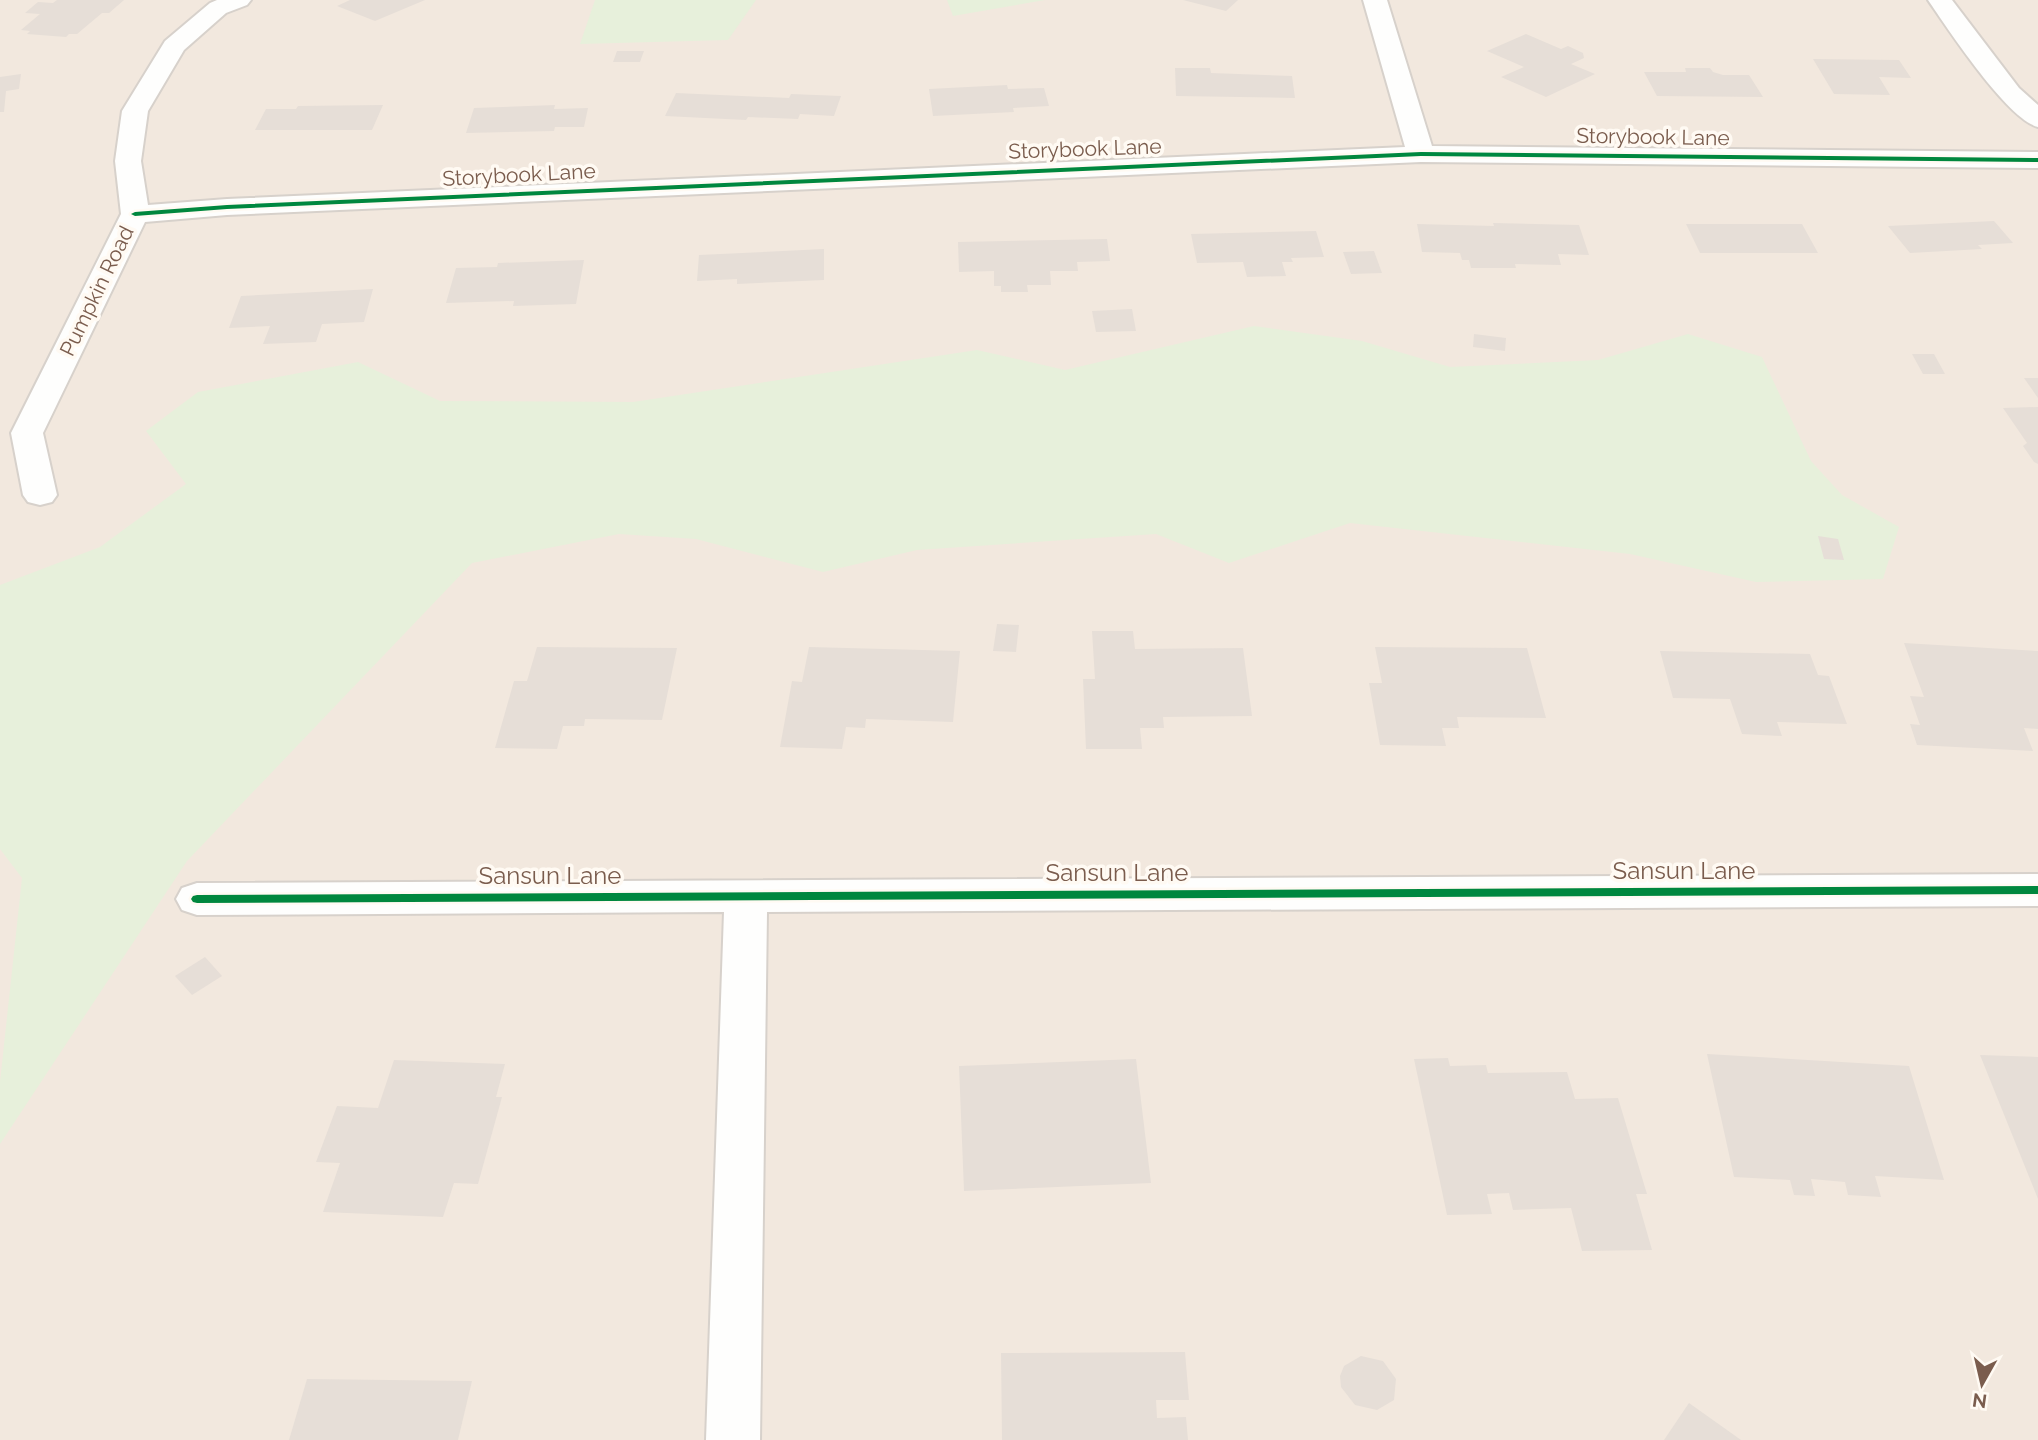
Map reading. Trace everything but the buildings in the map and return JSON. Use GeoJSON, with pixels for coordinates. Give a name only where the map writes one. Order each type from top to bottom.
{"type":"FeatureCollection","features":[{"type":"Feature","properties":{"kind":"street","name":"Pumpkin Road"},"geometry":{"type":"LineString","coordinates":[[40,495],[27,433],[135,214],[128,161],[135,111],[174,46],[218,9],[239,0]]}},
{"type":"Feature","properties":{"kind":"street"},"geometry":{"type":"LineString","coordinates":[[1376,0],[1421,154]]}},
{"type":"Feature","properties":{"kind":"street"},"geometry":{"type":"LineString","coordinates":[[1940,0],[2010,93],[2038,119]]}},
{"type":"Feature","properties":{"kind":"street","name":"Storybook Lane"},"geometry":{"type":"LineString","coordinates":[[135,214],[1421,154],[2038,160]]}},
{"type":"Feature","properties":{"kind":"street","name":"Sansun Lane"},"geometry":{"type":"LineString","coordinates":[[197,899],[2038,890]]}},
{"type":"Feature","properties":{"kind":"street"},"geometry":{"type":"LineString","coordinates":[[733,1440],[746,896]]}},
{"type":"Feature","properties":{"kind":"shaded area"},"geometry":{"type":"Polygon","coordinates":[[[0,0],[2038,0],[2038,1440],[0,1440],[0,0]]]}},
{"type":"Feature","properties":{"kind":"green space"},"geometry":{"type":"Polygon","coordinates":[[[595,0],[756,0],[728,40],[580,44],[595,0]]]}},
{"type":"Feature","properties":{"kind":"green space"},"geometry":{"type":"Polygon","coordinates":[[[947,0],[1045,0],[953,16],[947,0]]]}},
{"type":"Feature","properties":{"kind":"green space"},"geometry":{"type":"Polygon","coordinates":[[[1254,326],[1362,341],[1450,367],[1598,360],[1688,334],[1762,357],[1811,461],[1842,495],[1899,527],[1883,579],[1756,582],[1630,554],[1350,523],[1229,563],[1156,534],[917,550],[823,572],[696,539],[619,534],[472,563],[187,861],[0,1144],[0,1082],[22,878],[0,849],[0,585],[100,547],[186,484],[146,431],[198,392],[358,362],[440,401],[633,402],[977,350],[1065,370],[1254,326]]]}},
{"type":"Feature","properties":{"kind":"cycle path"},"geometry":{"type":"LineString","coordinates":[[135,214],[227,207],[1421,154],[2038,160]]}},
{"type":"Feature","properties":{"kind":"cycle path"},"geometry":{"type":"LineString","coordinates":[[197,899],[2038,890]]}}]}
